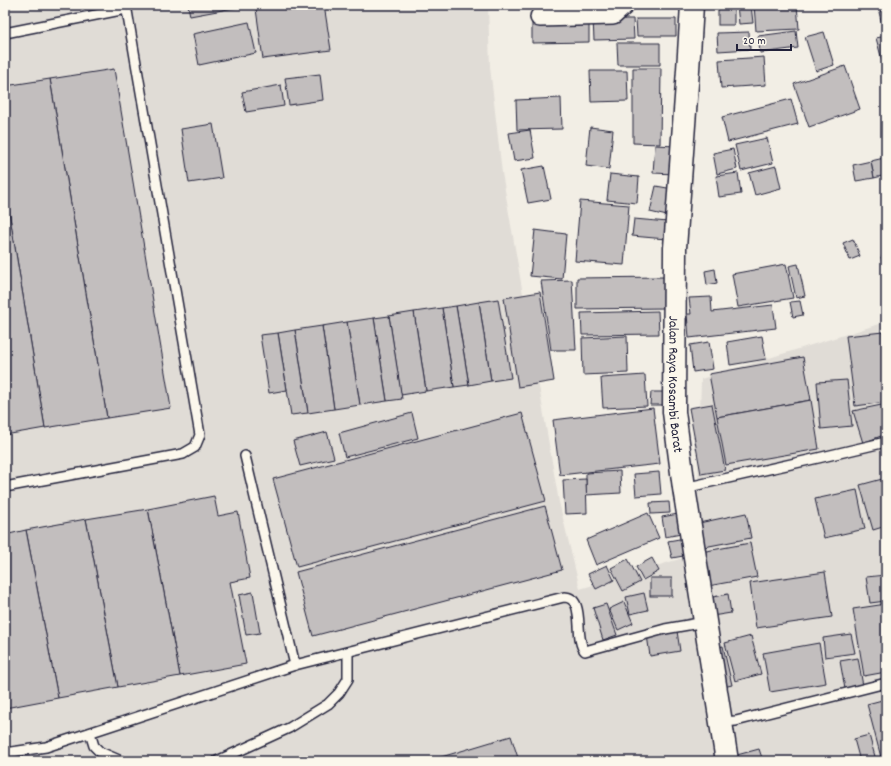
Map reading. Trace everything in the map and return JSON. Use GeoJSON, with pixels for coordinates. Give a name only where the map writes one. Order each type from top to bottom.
{"type":"FeatureCollection","features":[{"type":"Feature","properties":{"kind":"main road","name":"Jalan Raya Kosambi Barat"},"geometry":{"type":"LineString","coordinates":[[692,5],[675,248],[674,412],[684,488],[727,761]]}},
{"type":"Feature","properties":{"kind":"street"},"geometry":{"type":"LineString","coordinates":[[540,17],[613,15],[624,5]]}},
{"type":"Feature","properties":{"kind":"lane"},"geometry":{"type":"LineString","coordinates":[[5,33],[126,7],[200,435],[195,447],[183,454],[5,487]]}},
{"type":"Feature","properties":{"kind":"lane"},"geometry":{"type":"LineString","coordinates":[[684,488],[886,442]]}},
{"type":"Feature","properties":{"kind":"lane"},"geometry":{"type":"LineString","coordinates":[[245,456],[295,665]]}},
{"type":"Feature","properties":{"kind":"lane"},"geometry":{"type":"LineString","coordinates":[[5,753],[46,747],[295,665],[566,596],[574,601],[577,606],[581,646],[585,651],[665,629],[705,622]]}},
{"type":"Feature","properties":{"kind":"lane"},"geometry":{"type":"LineString","coordinates":[[217,761],[289,728],[328,704],[339,693],[348,679],[348,652]]}},
{"type":"Feature","properties":{"kind":"lane"},"geometry":{"type":"LineString","coordinates":[[721,722],[736,721],[886,683]]}},
{"type":"Feature","properties":{"kind":"lane"},"geometry":{"type":"LineString","coordinates":[[90,733],[94,746],[100,752],[121,761]]}},
{"type":"Feature","properties":{"kind":"shaded area"},"geometry":{"type":"Polygon","coordinates":[[[5,5],[488,5],[490,67],[502,173],[559,502],[580,589],[696,554],[701,379],[886,322],[886,761],[5,761],[5,5]]]}},
{"type":"Feature","properties":{"kind":"building"},"geometry":{"type":"Polygon","coordinates":[[[188,5],[250,5],[190,16],[188,5]]]}},
{"type":"Feature","properties":{"kind":"building"},"geometry":{"type":"Polygon","coordinates":[[[282,5],[324,5],[331,50],[263,59],[256,9],[282,5]]]}},
{"type":"Feature","properties":{"kind":"building"},"geometry":{"type":"Polygon","coordinates":[[[540,5],[561,5],[561,11],[540,12],[540,5]]]}},
{"type":"Feature","properties":{"kind":"building"},"geometry":{"type":"Polygon","coordinates":[[[718,5],[734,5],[734,25],[718,25],[718,5]]]}},
{"type":"Feature","properties":{"kind":"building"},"geometry":{"type":"Polygon","coordinates":[[[737,5],[751,5],[753,23],[739,24],[737,5]]]}},
{"type":"Feature","properties":{"kind":"building"},"geometry":{"type":"Polygon","coordinates":[[[754,5],[797,5],[799,29],[756,31],[754,5]]]}},
{"type":"Feature","properties":{"kind":"building"},"geometry":{"type":"Polygon","coordinates":[[[886,10],[886,32],[884,33],[879,12],[886,10]]]}},
{"type":"Feature","properties":{"kind":"building"},"geometry":{"type":"Polygon","coordinates":[[[593,19],[633,19],[634,39],[594,40],[593,19]]]}},
{"type":"Feature","properties":{"kind":"building"},"geometry":{"type":"Polygon","coordinates":[[[636,19],[676,19],[676,36],[637,36],[636,19]]]}},
{"type":"Feature","properties":{"kind":"building"},"geometry":{"type":"Polygon","coordinates":[[[589,21],[589,42],[532,43],[532,23],[589,21]]]}},
{"type":"Feature","properties":{"kind":"building"},"geometry":{"type":"Polygon","coordinates":[[[249,22],[256,53],[199,65],[193,34],[249,22]]]}},
{"type":"Feature","properties":{"kind":"building"},"geometry":{"type":"Polygon","coordinates":[[[796,31],[798,48],[760,53],[758,36],[796,31]]]}},
{"type":"Feature","properties":{"kind":"building"},"geometry":{"type":"Polygon","coordinates":[[[749,32],[750,49],[718,51],[717,33],[749,32]]]}},
{"type":"Feature","properties":{"kind":"building"},"geometry":{"type":"Polygon","coordinates":[[[824,32],[834,65],[816,71],[805,37],[824,32]]]}},
{"type":"Feature","properties":{"kind":"building"},"geometry":{"type":"Polygon","coordinates":[[[886,36],[886,59],[882,60],[876,38],[886,36]]]}},
{"type":"Feature","properties":{"kind":"building"},"geometry":{"type":"Polygon","coordinates":[[[617,43],[660,43],[660,65],[618,65],[617,43]]]}},
{"type":"Feature","properties":{"kind":"building"},"geometry":{"type":"Polygon","coordinates":[[[764,57],[766,85],[721,88],[719,60],[764,57]]]}},
{"type":"Feature","properties":{"kind":"building"},"geometry":{"type":"Polygon","coordinates":[[[845,66],[860,109],[809,127],[794,84],[845,66]]]}},
{"type":"Feature","properties":{"kind":"building"},"geometry":{"type":"Polygon","coordinates":[[[633,68],[661,68],[660,144],[633,143],[633,68]]]}},
{"type":"Feature","properties":{"kind":"building"},"geometry":{"type":"Polygon","coordinates":[[[114,69],[171,408],[107,418],[50,79],[114,69]]]}},
{"type":"Feature","properties":{"kind":"building"},"geometry":{"type":"Polygon","coordinates":[[[590,71],[627,71],[628,101],[591,102],[590,71]]]}},
{"type":"Feature","properties":{"kind":"building"},"geometry":{"type":"Polygon","coordinates":[[[320,74],[323,100],[289,105],[285,78],[320,74]]]}},
{"type":"Feature","properties":{"kind":"building"},"geometry":{"type":"Polygon","coordinates":[[[50,79],[107,418],[45,428],[5,187],[5,86],[50,79]]]}},
{"type":"Feature","properties":{"kind":"building"},"geometry":{"type":"Polygon","coordinates":[[[281,85],[284,106],[246,112],[242,92],[281,85]]]}},
{"type":"Feature","properties":{"kind":"building"},"geometry":{"type":"Polygon","coordinates":[[[561,98],[562,129],[517,130],[516,100],[561,98]]]}},
{"type":"Feature","properties":{"kind":"building"},"geometry":{"type":"Polygon","coordinates":[[[791,99],[798,124],[728,142],[722,117],[791,99]]]}},
{"type":"Feature","properties":{"kind":"building"},"geometry":{"type":"Polygon","coordinates":[[[213,124],[222,178],[189,183],[181,129],[213,124]]]}},
{"type":"Feature","properties":{"kind":"building"},"geometry":{"type":"Polygon","coordinates":[[[590,127],[613,130],[609,169],[586,166],[590,127]]]}},
{"type":"Feature","properties":{"kind":"building"},"geometry":{"type":"Polygon","coordinates":[[[530,130],[535,158],[514,161],[509,133],[530,130]]]}},
{"type":"Feature","properties":{"kind":"building"},"geometry":{"type":"Polygon","coordinates":[[[767,138],[773,163],[741,171],[735,145],[767,138]]]}},
{"type":"Feature","properties":{"kind":"building"},"geometry":{"type":"Polygon","coordinates":[[[655,145],[676,146],[675,174],[653,173],[655,145]]]}},
{"type":"Feature","properties":{"kind":"building"},"geometry":{"type":"Polygon","coordinates":[[[733,149],[737,169],[717,174],[713,153],[733,149]]]}},
{"type":"Feature","properties":{"kind":"building"},"geometry":{"type":"Polygon","coordinates":[[[884,158],[886,175],[874,178],[871,161],[884,158]]]}},
{"type":"Feature","properties":{"kind":"building"},"geometry":{"type":"Polygon","coordinates":[[[871,161],[874,178],[856,181],[853,165],[871,161]]]}},
{"type":"Feature","properties":{"kind":"building"},"geometry":{"type":"Polygon","coordinates":[[[544,166],[551,199],[528,203],[521,170],[544,166]]]}},
{"type":"Feature","properties":{"kind":"building"},"geometry":{"type":"Polygon","coordinates":[[[776,166],[781,188],[755,195],[749,173],[776,166]]]}},
{"type":"Feature","properties":{"kind":"building"},"geometry":{"type":"Polygon","coordinates":[[[738,173],[741,194],[719,197],[716,176],[738,173]]]}},
{"type":"Feature","properties":{"kind":"building"},"geometry":{"type":"Polygon","coordinates":[[[610,174],[639,177],[637,203],[607,200],[610,174]]]}},
{"type":"Feature","properties":{"kind":"building"},"geometry":{"type":"Polygon","coordinates":[[[656,186],[673,189],[667,216],[650,212],[656,186]]]}},
{"type":"Feature","properties":{"kind":"building"},"geometry":{"type":"Polygon","coordinates":[[[5,187],[45,428],[5,435],[5,187]]]}},
{"type":"Feature","properties":{"kind":"building"},"geometry":{"type":"Polygon","coordinates":[[[580,201],[629,205],[624,265],[575,261],[580,201]]]}},
{"type":"Feature","properties":{"kind":"building"},"geometry":{"type":"Polygon","coordinates":[[[634,219],[668,222],[666,239],[632,236],[634,219]]]}},
{"type":"Feature","properties":{"kind":"building"},"geometry":{"type":"Polygon","coordinates":[[[535,230],[566,234],[562,279],[530,276],[535,230]]]}},
{"type":"Feature","properties":{"kind":"building"},"geometry":{"type":"Polygon","coordinates":[[[853,239],[860,256],[850,260],[843,243],[853,239]]]}},
{"type":"Feature","properties":{"kind":"building"},"geometry":{"type":"Polygon","coordinates":[[[886,256],[886,276],[881,257],[886,256]]]}},
{"type":"Feature","properties":{"kind":"building"},"geometry":{"type":"Polygon","coordinates":[[[786,264],[793,298],[738,307],[732,274],[786,264]]]}},
{"type":"Feature","properties":{"kind":"building"},"geometry":{"type":"Polygon","coordinates":[[[798,264],[805,296],[796,298],[789,266],[798,264]]]}},
{"type":"Feature","properties":{"kind":"building"},"geometry":{"type":"Polygon","coordinates":[[[715,269],[717,283],[707,285],[705,271],[715,269]]]}},
{"type":"Feature","properties":{"kind":"building"},"geometry":{"type":"Polygon","coordinates":[[[664,277],[665,308],[577,309],[577,278],[664,277]]]}},
{"type":"Feature","properties":{"kind":"building"},"geometry":{"type":"Polygon","coordinates":[[[572,280],[576,350],[551,350],[541,281],[572,280]]]}},
{"type":"Feature","properties":{"kind":"building"},"geometry":{"type":"Polygon","coordinates":[[[540,292],[554,381],[518,387],[504,298],[540,292]]]}},
{"type":"Feature","properties":{"kind":"building"},"geometry":{"type":"Polygon","coordinates":[[[711,297],[712,312],[773,305],[776,328],[689,338],[687,314],[691,314],[689,298],[711,297]]]}},
{"type":"Feature","properties":{"kind":"building"},"geometry":{"type":"Polygon","coordinates":[[[498,299],[511,378],[491,381],[479,302],[498,299]]]}},
{"type":"Feature","properties":{"kind":"building"},"geometry":{"type":"Polygon","coordinates":[[[800,301],[803,315],[793,317],[790,302],[800,301]]]}},
{"type":"Feature","properties":{"kind":"building"},"geometry":{"type":"Polygon","coordinates":[[[479,302],[491,381],[469,385],[456,306],[479,302]]]}},
{"type":"Feature","properties":{"kind":"building"},"geometry":{"type":"Polygon","coordinates":[[[456,306],[469,385],[454,387],[442,308],[456,306]]]}},
{"type":"Feature","properties":{"kind":"building"},"geometry":{"type":"Polygon","coordinates":[[[442,308],[454,387],[426,391],[414,312],[442,308]]]}},
{"type":"Feature","properties":{"kind":"building"},"geometry":{"type":"Polygon","coordinates":[[[658,311],[659,334],[582,335],[581,313],[658,311]]]}},
{"type":"Feature","properties":{"kind":"building"},"geometry":{"type":"Polygon","coordinates":[[[414,312],[426,391],[401,395],[389,316],[414,312]]]}},
{"type":"Feature","properties":{"kind":"building"},"geometry":{"type":"Polygon","coordinates":[[[389,316],[402,399],[387,401],[374,318],[389,316]]]}},
{"type":"Feature","properties":{"kind":"building"},"geometry":{"type":"Polygon","coordinates":[[[374,318],[387,401],[360,405],[347,322],[374,318]]]}},
{"type":"Feature","properties":{"kind":"building"},"geometry":{"type":"Polygon","coordinates":[[[347,322],[360,405],[334,409],[322,326],[347,322]]]}},
{"type":"Feature","properties":{"kind":"building"},"geometry":{"type":"Polygon","coordinates":[[[322,326],[334,409],[308,413],[295,330],[322,326]]]}},
{"type":"Feature","properties":{"kind":"building"},"geometry":{"type":"Polygon","coordinates":[[[295,330],[308,413],[291,415],[278,333],[295,330]]]}},
{"type":"Feature","properties":{"kind":"building"},"geometry":{"type":"Polygon","coordinates":[[[883,332],[886,358],[886,402],[855,406],[846,336],[883,332]]]}},
{"type":"Feature","properties":{"kind":"building"},"geometry":{"type":"Polygon","coordinates":[[[278,333],[287,390],[269,393],[260,335],[278,333]]]}},
{"type":"Feature","properties":{"kind":"building"},"geometry":{"type":"Polygon","coordinates":[[[627,336],[628,373],[583,375],[582,338],[627,336]]]}},
{"type":"Feature","properties":{"kind":"building"},"geometry":{"type":"Polygon","coordinates":[[[762,336],[766,359],[730,365],[727,342],[762,336]]]}},
{"type":"Feature","properties":{"kind":"building"},"geometry":{"type":"Polygon","coordinates":[[[709,342],[713,369],[693,372],[690,345],[709,342]]]}},
{"type":"Feature","properties":{"kind":"building"},"geometry":{"type":"Polygon","coordinates":[[[803,357],[811,400],[717,417],[709,374],[803,357]]]}},
{"type":"Feature","properties":{"kind":"building"},"geometry":{"type":"Polygon","coordinates":[[[645,375],[647,406],[603,408],[601,378],[645,375]]]}},
{"type":"Feature","properties":{"kind":"building"},"geometry":{"type":"Polygon","coordinates":[[[847,380],[852,426],[821,429],[817,382],[847,380]]]}},
{"type":"Feature","properties":{"kind":"building"},"geometry":{"type":"Polygon","coordinates":[[[651,392],[666,392],[666,405],[650,405],[651,392]]]}},
{"type":"Feature","properties":{"kind":"building"},"geometry":{"type":"Polygon","coordinates":[[[811,400],[819,449],[726,465],[717,417],[811,400]]]}},
{"type":"Feature","properties":{"kind":"building"},"geometry":{"type":"Polygon","coordinates":[[[712,404],[725,470],[701,474],[689,408],[712,404]]]}},
{"type":"Feature","properties":{"kind":"building"},"geometry":{"type":"Polygon","coordinates":[[[886,404],[886,434],[863,443],[853,411],[886,404]]]}},
{"type":"Feature","properties":{"kind":"building"},"geometry":{"type":"Polygon","coordinates":[[[653,408],[660,464],[560,475],[553,420],[653,408]]]}},
{"type":"Feature","properties":{"kind":"building"},"geometry":{"type":"Polygon","coordinates":[[[412,413],[418,438],[345,457],[339,433],[412,413]]]}},
{"type":"Feature","properties":{"kind":"building"},"geometry":{"type":"Polygon","coordinates":[[[522,413],[546,501],[297,567],[273,479],[522,413]]]}},
{"type":"Feature","properties":{"kind":"building"},"geometry":{"type":"Polygon","coordinates":[[[327,432],[334,458],[300,466],[293,441],[327,432]]]}},
{"type":"Feature","properties":{"kind":"building"},"geometry":{"type":"Polygon","coordinates":[[[620,471],[621,493],[586,495],[586,473],[620,471]]]}},
{"type":"Feature","properties":{"kind":"building"},"geometry":{"type":"Polygon","coordinates":[[[659,472],[661,494],[636,496],[634,474],[659,472]]]}},
{"type":"Feature","properties":{"kind":"building"},"geometry":{"type":"Polygon","coordinates":[[[886,478],[886,526],[873,530],[860,485],[886,478]]]}},
{"type":"Feature","properties":{"kind":"building"},"geometry":{"type":"Polygon","coordinates":[[[586,479],[587,513],[565,514],[563,480],[586,479]]]}},
{"type":"Feature","properties":{"kind":"building"},"geometry":{"type":"Polygon","coordinates":[[[857,490],[865,529],[824,538],[815,499],[857,490]]]}},
{"type":"Feature","properties":{"kind":"building"},"geometry":{"type":"Polygon","coordinates":[[[214,496],[218,516],[238,512],[250,578],[230,582],[246,664],[180,676],[148,509],[214,496]]]}},
{"type":"Feature","properties":{"kind":"building"},"geometry":{"type":"Polygon","coordinates":[[[669,502],[670,513],[651,514],[650,503],[669,502]]]}},
{"type":"Feature","properties":{"kind":"building"},"geometry":{"type":"Polygon","coordinates":[[[545,506],[562,570],[313,636],[296,572],[545,506]]]}},
{"type":"Feature","properties":{"kind":"building"},"geometry":{"type":"Polygon","coordinates":[[[148,509],[180,676],[118,687],[86,519],[148,509]]]}},
{"type":"Feature","properties":{"kind":"building"},"geometry":{"type":"Polygon","coordinates":[[[648,513],[659,538],[596,565],[586,540],[648,513]]]}},
{"type":"Feature","properties":{"kind":"building"},"geometry":{"type":"Polygon","coordinates":[[[746,513],[751,538],[704,547],[699,523],[746,513]]]}},
{"type":"Feature","properties":{"kind":"building"},"geometry":{"type":"Polygon","coordinates":[[[678,514],[681,534],[665,537],[662,517],[678,514]]]}},
{"type":"Feature","properties":{"kind":"building"},"geometry":{"type":"Polygon","coordinates":[[[86,519],[118,687],[58,698],[26,530],[86,519]]]}},
{"type":"Feature","properties":{"kind":"building"},"geometry":{"type":"Polygon","coordinates":[[[26,530],[58,698],[5,708],[5,535],[26,530]]]}},
{"type":"Feature","properties":{"kind":"building"},"geometry":{"type":"Polygon","coordinates":[[[685,538],[689,555],[672,558],[668,541],[685,538]]]}},
{"type":"Feature","properties":{"kind":"building"},"geometry":{"type":"Polygon","coordinates":[[[750,543],[757,577],[708,586],[701,552],[750,543]]]}},
{"type":"Feature","properties":{"kind":"building"},"geometry":{"type":"Polygon","coordinates":[[[652,558],[659,571],[643,580],[636,567],[652,558]]]}},
{"type":"Feature","properties":{"kind":"building"},"geometry":{"type":"Polygon","coordinates":[[[628,559],[640,582],[623,591],[611,568],[628,559]]]}},
{"type":"Feature","properties":{"kind":"building"},"geometry":{"type":"Polygon","coordinates":[[[607,565],[614,580],[596,589],[588,574],[607,565]]]}},
{"type":"Feature","properties":{"kind":"building"},"geometry":{"type":"Polygon","coordinates":[[[825,572],[832,617],[756,628],[750,583],[825,572]]]}},
{"type":"Feature","properties":{"kind":"building"},"geometry":{"type":"Polygon","coordinates":[[[886,575],[886,601],[870,603],[866,577],[886,575]]]}},
{"type":"Feature","properties":{"kind":"building"},"geometry":{"type":"Polygon","coordinates":[[[650,578],[672,578],[672,596],[650,596],[650,578]]]}},
{"type":"Feature","properties":{"kind":"building"},"geometry":{"type":"Polygon","coordinates":[[[253,592],[260,633],[246,635],[239,595],[253,592]]]}},
{"type":"Feature","properties":{"kind":"building"},"geometry":{"type":"Polygon","coordinates":[[[644,593],[648,610],[630,614],[626,597],[644,593]]]}},
{"type":"Feature","properties":{"kind":"building"},"geometry":{"type":"Polygon","coordinates":[[[728,594],[731,613],[712,616],[708,598],[728,594]]]}},
{"type":"Feature","properties":{"kind":"building"},"geometry":{"type":"Polygon","coordinates":[[[624,602],[633,623],[618,630],[609,609],[624,602]]]}},
{"type":"Feature","properties":{"kind":"building"},"geometry":{"type":"Polygon","coordinates":[[[606,604],[617,635],[603,640],[593,608],[606,604]]]}},
{"type":"Feature","properties":{"kind":"building"},"geometry":{"type":"Polygon","coordinates":[[[886,604],[886,672],[864,676],[853,609],[886,604]]]}},
{"type":"Feature","properties":{"kind":"building"},"geometry":{"type":"Polygon","coordinates":[[[677,631],[680,651],[650,656],[647,635],[677,631]]]}},
{"type":"Feature","properties":{"kind":"building"},"geometry":{"type":"Polygon","coordinates":[[[851,634],[855,653],[825,657],[823,638],[851,634]]]}},
{"type":"Feature","properties":{"kind":"building"},"geometry":{"type":"Polygon","coordinates":[[[751,636],[761,674],[735,681],[725,643],[751,636]]]}},
{"type":"Feature","properties":{"kind":"building"},"geometry":{"type":"Polygon","coordinates":[[[819,643],[826,683],[770,692],[763,653],[819,643]]]}},
{"type":"Feature","properties":{"kind":"building"},"geometry":{"type":"Polygon","coordinates":[[[723,646],[732,685],[719,688],[711,649],[723,646]]]}},
{"type":"Feature","properties":{"kind":"building"},"geometry":{"type":"Polygon","coordinates":[[[858,658],[863,686],[845,689],[840,661],[858,658]]]}},
{"type":"Feature","properties":{"kind":"building"},"geometry":{"type":"Polygon","coordinates":[[[886,699],[886,761],[882,761],[867,704],[886,699]]]}},
{"type":"Feature","properties":{"kind":"building"},"geometry":{"type":"Polygon","coordinates":[[[869,735],[876,760],[860,761],[854,739],[869,735]]]}},
{"type":"Feature","properties":{"kind":"building"},"geometry":{"type":"Polygon","coordinates":[[[511,736],[519,761],[428,761],[511,736]]]}},
{"type":"Feature","properties":{"kind":"building"},"geometry":{"type":"Polygon","coordinates":[[[759,749],[763,761],[739,761],[737,755],[759,749]]]}}]}
